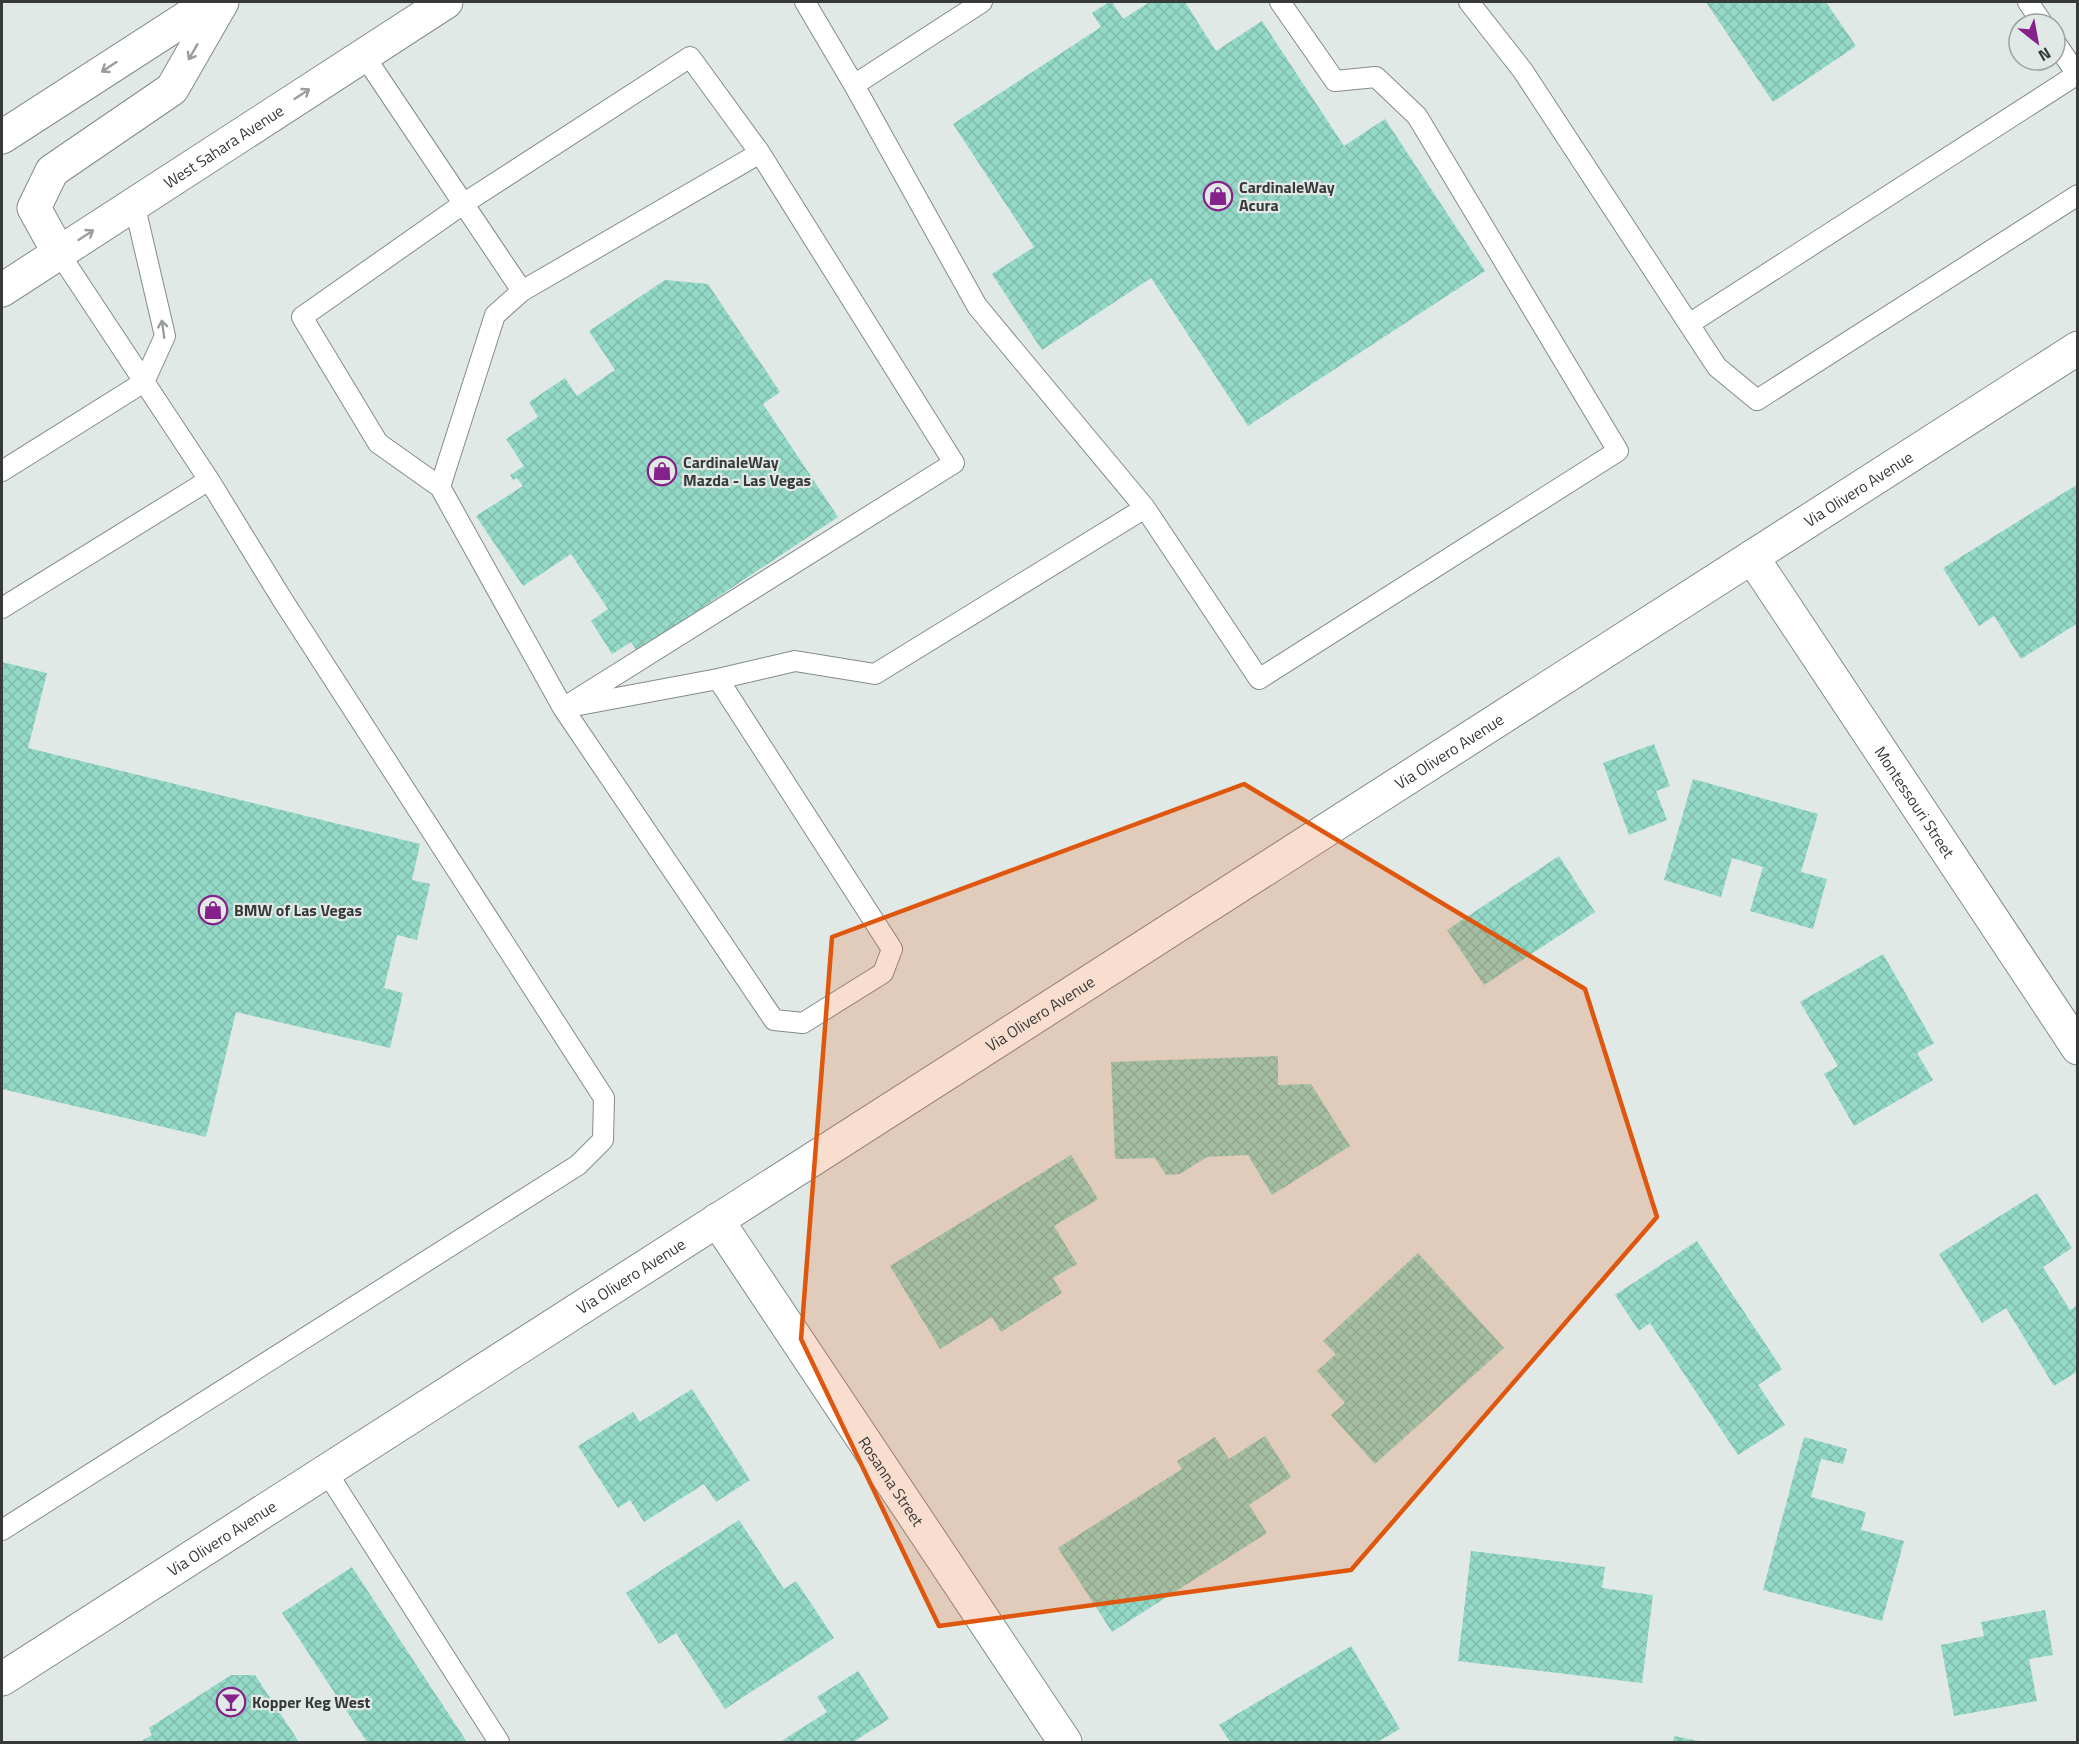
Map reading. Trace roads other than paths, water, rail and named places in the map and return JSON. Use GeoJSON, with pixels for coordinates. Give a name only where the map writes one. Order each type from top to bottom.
{"type":"FeatureCollection","features":[{"type":"Feature","properties":{"kind":"street"},"geometry":{"type":"LineString","coordinates":[[2,137],[211,2]]}},
{"type":"Feature","properties":{"kind":"street"},"geometry":{"type":"LineString","coordinates":[[59,253],[34,208],[52,171],[172,89],[222,2]]}},
{"type":"Feature","properties":{"kind":"street","name":"West Sahara Avenue"},"geometry":{"type":"LineString","coordinates":[[2,290],[446,2]]}},
{"type":"Feature","properties":{"kind":"street","name":"Via Olivero Avenue"},"geometry":{"type":"LineString","coordinates":[[2,1680],[2078,348]]}},
{"type":"Feature","properties":{"kind":"street","name":"Montessouri Street"},"geometry":{"type":"LineString","coordinates":[[1752,557],[2078,1047]]}},
{"type":"Feature","properties":{"kind":"street","name":"Rosanna Street"},"geometry":{"type":"LineString","coordinates":[[717,1220],[1065,1743]]}},
{"type":"Feature","properties":{"kind":"lane"},"geometry":{"type":"LineString","coordinates":[[805,2],[977,306],[1145,508],[1259,679],[1618,451],[1416,116],[1376,77],[1335,81],[1280,2]]}},
{"type":"Feature","properties":{"kind":"lane"},"geometry":{"type":"LineString","coordinates":[[854,85],[982,2]]}},
{"type":"Feature","properties":{"kind":"lane"},"geometry":{"type":"LineString","coordinates":[[1469,2],[1523,71],[1717,367],[1757,400],[2078,195]]}},
{"type":"Feature","properties":{"kind":"lane"},"geometry":{"type":"LineString","coordinates":[[363,54],[522,291]]}},
{"type":"Feature","properties":{"kind":"lane"},"geometry":{"type":"LineString","coordinates":[[562,708],[954,463],[760,153],[690,57],[463,204],[302,317],[378,443],[440,487],[562,708],[774,1020],[803,1023],[883,973],[892,949],[718,679]]}},
{"type":"Feature","properties":{"kind":"lane"},"geometry":{"type":"LineString","coordinates":[[1689,324],[2077,75],[2067,60]]}},
{"type":"Feature","properties":{"kind":"lane"},"geometry":{"type":"LineString","coordinates":[[440,487],[495,315],[522,291],[760,153]]}},
{"type":"Feature","properties":{"kind":"lane"},"geometry":{"type":"LineString","coordinates":[[2,471],[144,382],[165,336],[135,203]]}},
{"type":"Feature","properties":{"kind":"lane"},"geometry":{"type":"LineString","coordinates":[[2,1530],[578,1165],[603,1140],[604,1098],[282,599],[209,480],[59,253]]}},
{"type":"Feature","properties":{"kind":"lane"},"geometry":{"type":"LineString","coordinates":[[2,608],[209,480]]}},
{"type":"Feature","properties":{"kind":"lane"},"geometry":{"type":"LineString","coordinates":[[562,708],[718,679],[795,661],[875,675],[1145,508]]}},
{"type":"Feature","properties":{"kind":"lane"},"geometry":{"type":"LineString","coordinates":[[326,1471],[499,1743]]}},
{"type":"Feature","properties":{"kind":"place","name":"CardinaleWay Acura"},"geometry":{"type":"Point","coordinates":[1218,196]}},
{"type":"Feature","properties":{"kind":"place","name":"CardinaleWay Mazda - Las Vegas"},"geometry":{"type":"Point","coordinates":[662,471]}},
{"type":"Feature","properties":{"kind":"place","name":"BMW of Las Vegas"},"geometry":{"type":"Point","coordinates":[213,910]}},
{"type":"Feature","properties":{"kind":"place","name":"Kopper Keg West"},"geometry":{"type":"Point","coordinates":[231,1702]}}]}
